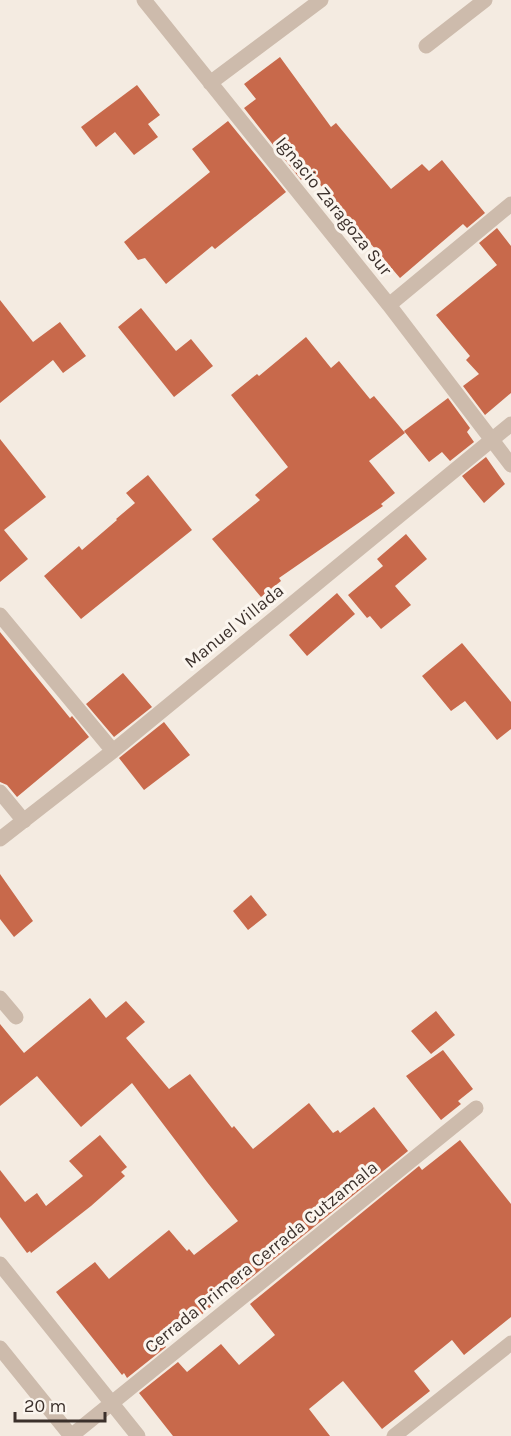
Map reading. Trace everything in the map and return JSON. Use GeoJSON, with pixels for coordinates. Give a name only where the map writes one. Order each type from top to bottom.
{"type":"FeatureCollection","features":[{"type":"Feature","properties":{"kind":"street","name":"Ignacio Zaragoza Sur"},"geometry":{"type":"LineString","coordinates":[[144,0],[389,305],[490,440]]}},
{"type":"Feature","properties":{"kind":"street"},"geometry":{"type":"LineString","coordinates":[[210,83],[321,0]]}},
{"type":"Feature","properties":{"kind":"street"},"geometry":{"type":"LineString","coordinates":[[426,46],[485,0]]}},
{"type":"Feature","properties":{"kind":"street"},"geometry":{"type":"LineString","coordinates":[[389,305],[511,204]]}},
{"type":"Feature","properties":{"kind":"street","name":"Manuel Villada"},"geometry":{"type":"LineString","coordinates":[[0,839],[113,751],[511,424]]}},
{"type":"Feature","properties":{"kind":"street"},"geometry":{"type":"LineString","coordinates":[[490,440],[511,465]]}},
{"type":"Feature","properties":{"kind":"street"},"geometry":{"type":"LineString","coordinates":[[0,615],[113,751]]}},
{"type":"Feature","properties":{"kind":"street"},"geometry":{"type":"LineString","coordinates":[[0,792],[24,821]]}},
{"type":"Feature","properties":{"kind":"street"},"geometry":{"type":"LineString","coordinates":[[0,998],[16,1017]]}},
{"type":"Feature","properties":{"kind":"street","name":"Cerrada Primera Cerrada Cutzamala"},"geometry":{"type":"LineString","coordinates":[[71,1436],[476,1108]]}},
{"type":"Feature","properties":{"kind":"street"},"geometry":{"type":"LineString","coordinates":[[0,1264],[138,1436]]}},
{"type":"Feature","properties":{"kind":"street"},"geometry":{"type":"LineString","coordinates":[[394,1436],[511,1343]]}},
{"type":"Feature","properties":{"kind":"street"},"geometry":{"type":"LineString","coordinates":[[0,1348],[71,1436]]}},
{"type":"Feature","properties":{"kind":"building"},"geometry":{"type":"Polygon","coordinates":[[[280,57],[331,127],[336,123],[391,189],[422,164],[429,171],[442,160],[485,213],[467,228],[463,224],[400,278],[310,173],[301,180],[244,108],[256,99],[244,84],[280,57]]]}},
{"type":"Feature","properties":{"kind":"building"},"geometry":{"type":"Polygon","coordinates":[[[137,85],[160,115],[148,124],[158,137],[134,155],[115,132],[96,147],[81,127],[137,85]]]}},
{"type":"Feature","properties":{"kind":"building"},"geometry":{"type":"Polygon","coordinates":[[[228,121],[286,192],[215,249],[212,246],[166,284],[145,258],[138,260],[124,242],[210,172],[192,149],[228,121]]]}},
{"type":"Feature","properties":{"kind":"building"},"geometry":{"type":"Polygon","coordinates":[[[497,228],[511,246],[511,393],[485,415],[463,386],[479,374],[466,360],[470,356],[436,315],[497,265],[479,243],[497,228]]]}},
{"type":"Feature","properties":{"kind":"building"},"geometry":{"type":"Polygon","coordinates":[[[0,300],[33,342],[60,322],[86,356],[63,373],[53,360],[0,403],[0,300]]]}},
{"type":"Feature","properties":{"kind":"building"},"geometry":{"type":"Polygon","coordinates":[[[141,308],[176,351],[191,339],[213,366],[174,397],[118,327],[141,308]]]}},
{"type":"Feature","properties":{"kind":"building"},"geometry":{"type":"Polygon","coordinates":[[[306,337],[331,368],[339,361],[370,399],[374,396],[405,433],[369,461],[395,493],[381,504],[383,506],[279,578],[281,581],[261,597],[212,539],[260,500],[255,495],[288,467],[231,395],[257,374],[259,376],[306,337]]]}},
{"type":"Feature","properties":{"kind":"building"},"geometry":{"type":"Polygon","coordinates":[[[448,398],[470,428],[467,432],[474,442],[450,461],[442,452],[429,462],[404,431],[448,398]]]}},
{"type":"Feature","properties":{"kind":"building"},"geometry":{"type":"Polygon","coordinates":[[[0,439],[46,497],[4,530],[28,559],[0,582],[0,439]]]}},
{"type":"Feature","properties":{"kind":"building"},"geometry":{"type":"Polygon","coordinates":[[[486,457],[505,484],[484,503],[462,476],[486,457]]]}},
{"type":"Feature","properties":{"kind":"building"},"geometry":{"type":"Polygon","coordinates":[[[148,475],[192,530],[81,619],[44,576],[79,546],[82,550],[135,503],[126,493],[148,475]]]}},
{"type":"Feature","properties":{"kind":"building"},"geometry":{"type":"Polygon","coordinates":[[[406,534],[427,559],[395,586],[411,605],[381,629],[370,616],[367,618],[348,595],[383,566],[377,559],[406,534]]]}},
{"type":"Feature","properties":{"kind":"building"},"geometry":{"type":"Polygon","coordinates":[[[337,593],[355,614],[307,656],[289,635],[337,593]]]}},
{"type":"Feature","properties":{"kind":"building"},"geometry":{"type":"Polygon","coordinates":[[[0,632],[70,718],[72,716],[89,737],[17,797],[7,785],[0,782],[0,632]]]}},
{"type":"Feature","properties":{"kind":"building"},"geometry":{"type":"Polygon","coordinates":[[[462,643],[511,702],[511,729],[497,740],[465,701],[451,711],[422,676],[462,643]]]}},
{"type":"Feature","properties":{"kind":"building"},"geometry":{"type":"Polygon","coordinates":[[[123,673],[152,707],[114,737],[86,704],[123,673]]]}},
{"type":"Feature","properties":{"kind":"building"},"geometry":{"type":"Polygon","coordinates":[[[164,722],[190,755],[144,790],[119,758],[164,722]]]}},
{"type":"Feature","properties":{"kind":"building"},"geometry":{"type":"Polygon","coordinates":[[[0,874],[33,921],[14,937],[0,919],[0,874]]]}},
{"type":"Feature","properties":{"kind":"building"},"geometry":{"type":"Polygon","coordinates":[[[251,895],[267,915],[248,930],[233,911],[251,895]]]}},
{"type":"Feature","properties":{"kind":"building"},"geometry":{"type":"Polygon","coordinates":[[[90,998],[106,1018],[126,1001],[145,1022],[126,1038],[169,1089],[190,1074],[232,1128],[234,1126],[253,1149],[309,1103],[333,1133],[338,1130],[340,1133],[374,1107],[408,1151],[237,1289],[234,1287],[200,1316],[193,1309],[158,1337],[166,1347],[127,1378],[124,1373],[122,1375],[56,1292],[95,1262],[109,1279],[169,1230],[187,1251],[189,1249],[194,1255],[238,1221],[132,1083],[81,1127],[37,1076],[0,1106],[0,1024],[24,1053],[90,998]]]}},
{"type":"Feature","properties":{"kind":"building"},"geometry":{"type":"Polygon","coordinates":[[[436,1011],[455,1035],[431,1054],[411,1031],[436,1011]]]}},
{"type":"Feature","properties":{"kind":"building"},"geometry":{"type":"Polygon","coordinates":[[[443,1050],[473,1089],[458,1101],[461,1104],[441,1120],[406,1076],[443,1050]]]}},
{"type":"Feature","properties":{"kind":"building"},"geometry":{"type":"Polygon","coordinates":[[[100,1135],[127,1167],[121,1172],[125,1176],[91,1206],[31,1253],[30,1251],[27,1253],[0,1217],[0,1170],[25,1202],[37,1193],[46,1206],[83,1176],[69,1161],[100,1135]]]}},
{"type":"Feature","properties":{"kind":"building"},"geometry":{"type":"Polygon","coordinates":[[[460,1140],[511,1204],[511,1317],[464,1355],[452,1340],[414,1371],[430,1391],[382,1429],[343,1381],[309,1409],[330,1436],[173,1436],[139,1393],[178,1362],[187,1372],[221,1344],[239,1365],[275,1335],[250,1304],[419,1166],[422,1170],[460,1140]]]}}]}
